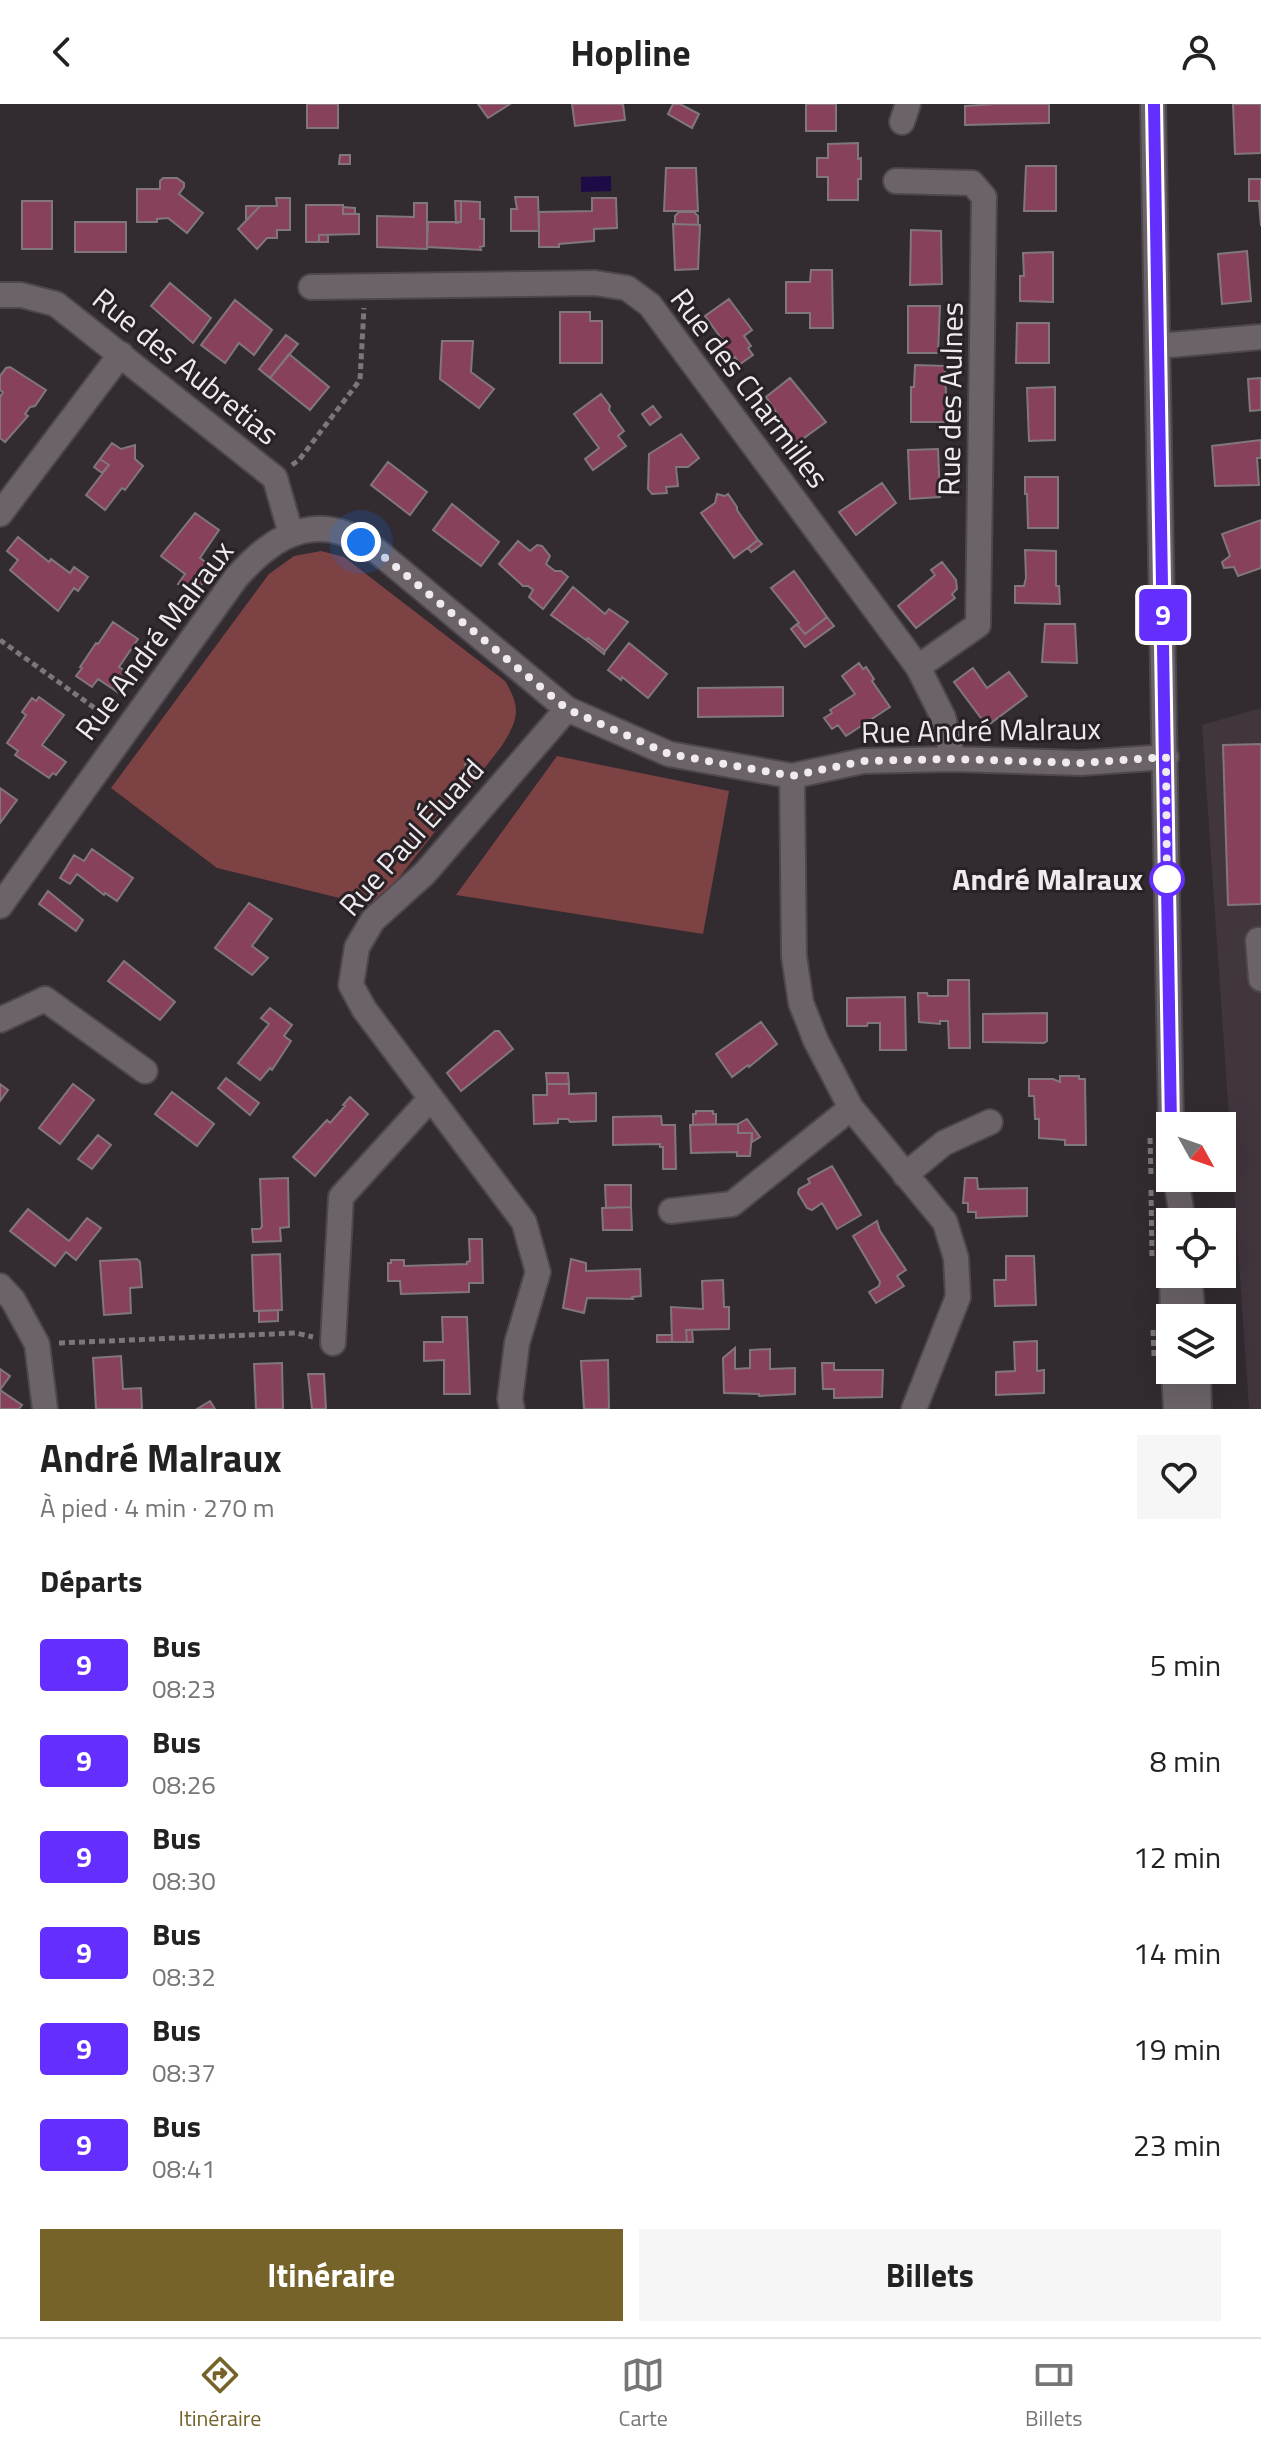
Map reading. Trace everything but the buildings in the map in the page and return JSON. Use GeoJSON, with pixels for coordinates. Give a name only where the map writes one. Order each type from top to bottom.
{"type":"FeatureCollection","features":[{"type":"Feature","properties":{"kind":"street"},"geometry":{"type":"LineString","coordinates":[[1153,104],[1171,1112]]}},
{"type":"Feature","properties":{"kind":"street","name":"Rue des Aulnes"},"geometry":{"type":"LineString","coordinates":[[896,181],[972,183],[984,197],[978,625],[918,667]]}},
{"type":"Feature","properties":{"kind":"street","name":"Rue des Charmilles"},"geometry":{"type":"LineString","coordinates":[[311,287],[595,283],[627,288],[650,305],[918,667],[943,717],[953,759]]}},
{"type":"Feature","properties":{"kind":"street","name":"Rue des Aubretias"},"geometry":{"type":"LineString","coordinates":[[0,295],[21,295],[56,304],[275,478],[291,534]]}},
{"type":"Feature","properties":{"kind":"street"},"geometry":{"type":"LineString","coordinates":[[1158,346],[1261,337]]}},
{"type":"Feature","properties":{"kind":"street"},"geometry":{"type":"LineString","coordinates":[[0,514],[121,354]]}},
{"type":"Feature","properties":{"kind":"street","name":"Rue André Malraux"},"geometry":{"type":"LineString","coordinates":[[0,906],[236,578],[259,552],[291,534],[320,528],[345,533],[377,551],[567,709],[669,754],[792,776],[863,761],[953,759],[1081,763],[1166,757]]}},
{"type":"Feature","properties":{"kind":"street","name":"Rue Paul Éluard"},"geometry":{"type":"LineString","coordinates":[[512,1409],[510,1399],[517,1343],[538,1272],[524,1222],[364,1009],[351,985],[357,947],[373,920],[425,873],[567,709]]}},
{"type":"Feature","properties":{"kind":"street"},"geometry":{"type":"LineString","coordinates":[[792,776],[794,956],[801,1003],[816,1041],[851,1108],[945,1222],[956,1258],[958,1297],[914,1409]]}},
{"type":"Feature","properties":{"kind":"street"},"geometry":{"type":"LineString","coordinates":[[1258,940],[1261,979]]}},
{"type":"Feature","properties":{"kind":"street"},"geometry":{"type":"LineString","coordinates":[[0,1020],[45,999],[145,1071]]}},
{"type":"Feature","properties":{"kind":"street"},"geometry":{"type":"LineString","coordinates":[[333,1343],[341,1197],[431,1098]]}},
{"type":"Feature","properties":{"kind":"street"},"geometry":{"type":"LineString","coordinates":[[671,1211],[732,1204],[851,1108]]}},
{"type":"Feature","properties":{"kind":"street"},"geometry":{"type":"LineString","coordinates":[[905,1175],[944,1143],[990,1122]]}},
{"type":"Feature","properties":{"kind":"street"},"geometry":{"type":"LineString","coordinates":[[0,1286],[13,1300],[37,1344],[45,1409]]}},
{"type":"Feature","properties":{"kind":"street"},"geometry":{"type":"LineString","coordinates":[[1175,1384],[1176,1409]]}},
{"type":"Feature","properties":{"kind":"street"},"geometry":{"type":"LineString","coordinates":[[1198,1384],[1199,1409]]}},
{"type":"Feature","properties":{"kind":"path"},"geometry":{"type":"LineString","coordinates":[[275,478],[299,460],[360,380],[364,287]]}},
{"type":"Feature","properties":{"kind":"path"},"geometry":{"type":"LineString","coordinates":[[0,640],[126,731]]}},
{"type":"Feature","properties":{"kind":"path"},"geometry":{"type":"LineString","coordinates":[[37,1344],[296,1333],[333,1343]]}},
{"type":"Feature","properties":{"kind":"shaded area"},"geometry":{"type":"Polygon","coordinates":[[[611,176],[611,191],[581,192],[581,177],[611,176]]]}},
{"type":"Feature","properties":{"kind":"shaded area"},"geometry":{"type":"Polygon","coordinates":[[[321,551],[344,557],[505,681],[516,707],[514,722],[501,747],[376,907],[217,868],[111,788],[269,574],[294,556],[321,551]]]}},
{"type":"Feature","properties":{"kind":"shaded area"},"geometry":{"type":"Polygon","coordinates":[[[1261,708],[1261,1409],[1249,1409],[1234,1192],[1236,1112],[1229,1112],[1202,725],[1261,708]]]}},
{"type":"Feature","properties":{"kind":"shaded area"},"geometry":{"type":"Polygon","coordinates":[[[557,756],[729,791],[703,934],[456,895],[557,756]]]}},
{"type":"Feature","properties":{"kind":"bus line","name":"9"},"geometry":{"type":"LineString","coordinates":[[1154,104],[1171,1112]]}},
{"type":"Feature","properties":{"kind":"place","name":"André Malraux"},"geometry":{"type":"Point","coordinates":[1167,879]}},
{"type":"Feature","properties":{"kind":"route"},"geometry":{"type":"LineString","coordinates":[[361,542],[377,551],[567,709],[669,754],[792,776],[863,761],[953,759],[1081,763],[1166,757],[1167,887],[1167,879]]}}]}
